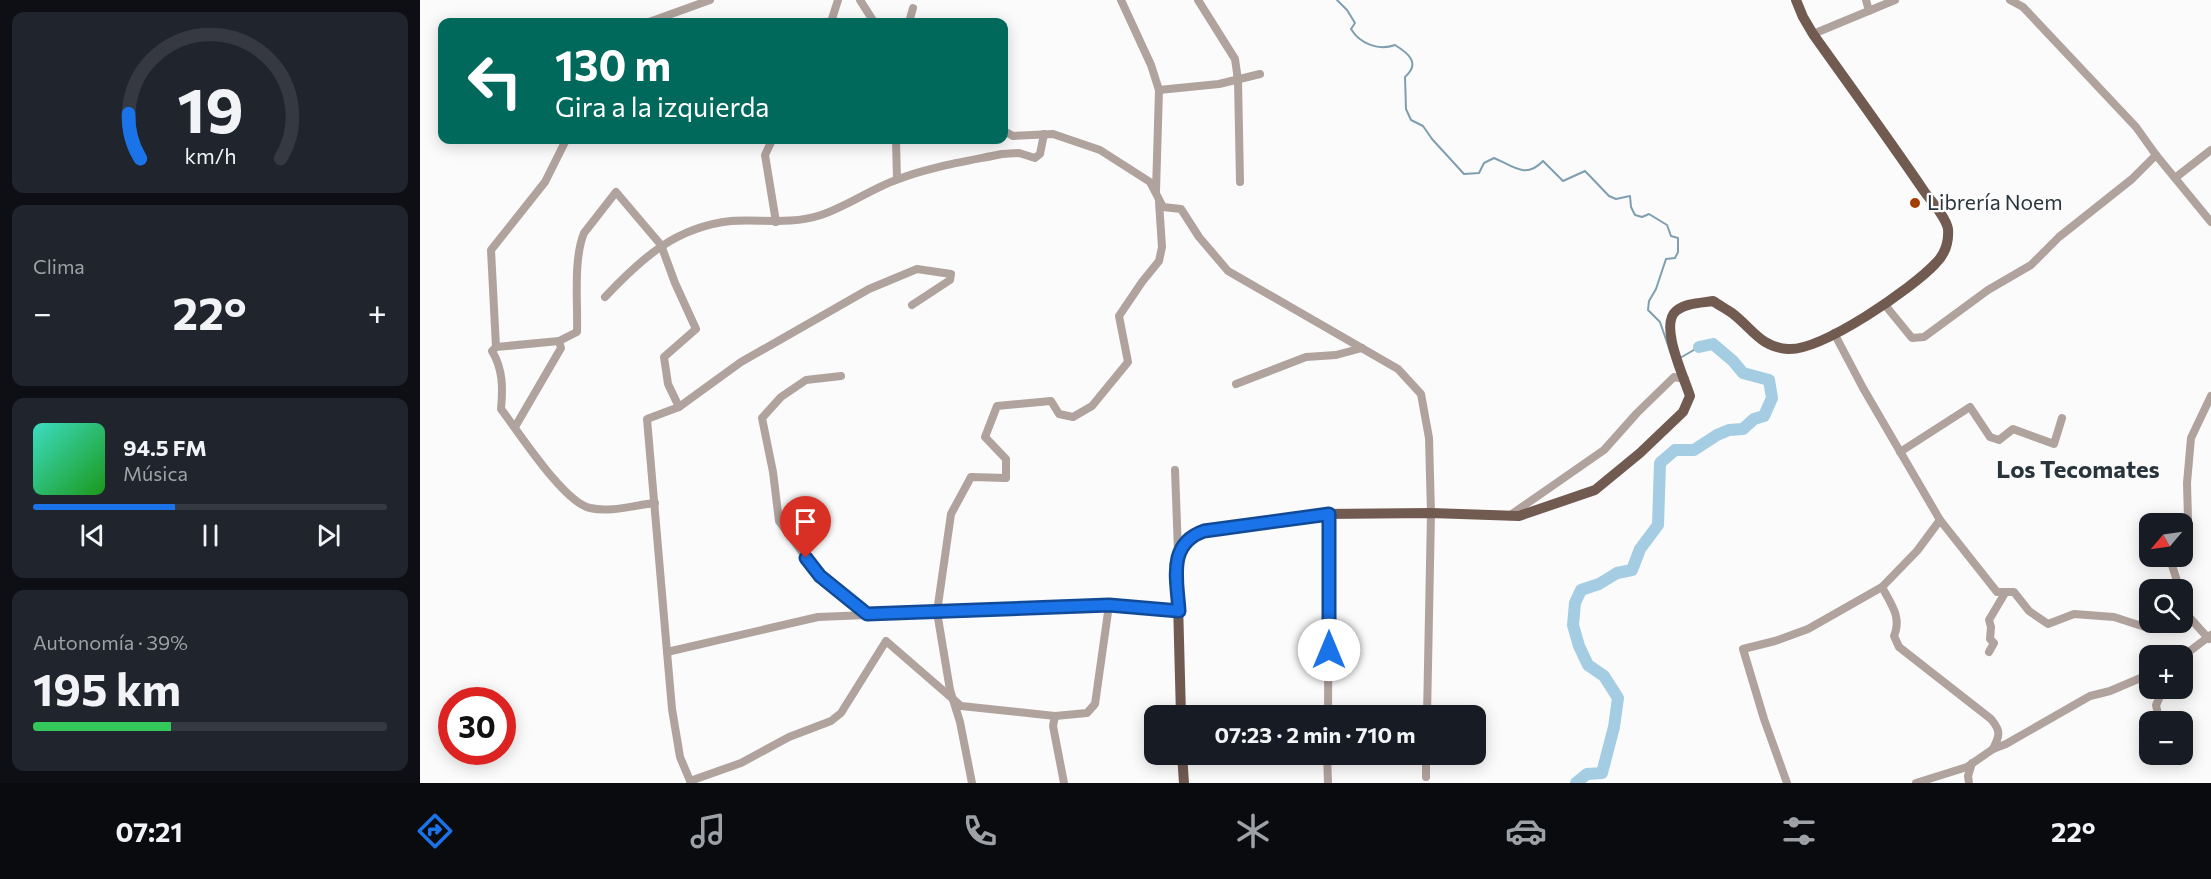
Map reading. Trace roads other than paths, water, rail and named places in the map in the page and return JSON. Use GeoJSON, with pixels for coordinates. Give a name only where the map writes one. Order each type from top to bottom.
{"type":"FeatureCollection","features":[{"type":"Feature","properties":{"kind":"main road"},"geometry":{"type":"LineString","coordinates":[[1181,705],[1177,564],[1178,550],[1188,539],[1204,531],[1329,514],[1431,513],[1519,516],[1595,490],[1640,453],[1683,412],[1690,396],[1670,335],[1669,322],[1674,312],[1683,306],[1713,301],[1772,346],[1790,349],[1805,347],[1885,305],[1936,263],[1944,253],[1948,241],[1947,226],[1899,154],[1813,34],[1796,0]]}},
{"type":"Feature","properties":{"kind":"main road"},"geometry":{"type":"LineString","coordinates":[[1183,765],[1184,783]]}},
{"type":"Feature","properties":{"kind":"street"},"geometry":{"type":"LineString","coordinates":[[660,18],[710,0]]}},
{"type":"Feature","properties":{"kind":"street"},"geometry":{"type":"LineString","coordinates":[[832,18],[838,0]]}},
{"type":"Feature","properties":{"kind":"street"},"geometry":{"type":"LineString","coordinates":[[860,0],[871,18]]}},
{"type":"Feature","properties":{"kind":"street"},"geometry":{"type":"LineString","coordinates":[[972,783],[960,722],[953,701],[938,612],[951,514],[971,477],[1006,478],[1006,459],[985,437],[997,406],[1051,401],[1059,414],[1073,417],[1092,406],[1128,362],[1119,316],[1159,261],[1162,247],[1157,197],[1159,90],[1151,65],[1121,0]]}},
{"type":"Feature","properties":{"kind":"street"},"geometry":{"type":"LineString","coordinates":[[1198,0],[1235,59],[1238,80],[1240,182]]}},
{"type":"Feature","properties":{"kind":"street"},"geometry":{"type":"LineString","coordinates":[[1866,0],[1869,10]]}},
{"type":"Feature","properties":{"kind":"street"},"geometry":{"type":"LineString","coordinates":[[1813,34],[1895,0]]}},
{"type":"Feature","properties":{"kind":"street"},"geometry":{"type":"LineString","coordinates":[[2010,0],[2023,7],[2136,127],[2211,222]]}},
{"type":"Feature","properties":{"kind":"street"},"geometry":{"type":"LineString","coordinates":[[910,18],[913,8]]}},
{"type":"Feature","properties":{"kind":"street"},"geometry":{"type":"LineString","coordinates":[[1159,90],[1219,84],[1260,74]]}},
{"type":"Feature","properties":{"kind":"street"},"geometry":{"type":"LineString","coordinates":[[1008,133],[1013,136],[1053,134],[1100,150],[1150,182],[1163,207],[1181,209],[1199,237],[1228,271],[1398,369],[1421,394],[1429,438],[1431,513],[1427,705]]}},
{"type":"Feature","properties":{"kind":"street"},"geometry":{"type":"LineString","coordinates":[[605,297],[646,256],[661,245],[693,230],[730,222],[776,222],[821,215],[897,179],[1002,154],[1019,153],[1035,158],[1040,154],[1044,134]]}},
{"type":"Feature","properties":{"kind":"street"},"geometry":{"type":"LineString","coordinates":[[496,347],[491,250],[545,182],[564,144]]}},
{"type":"Feature","properties":{"kind":"street"},"geometry":{"type":"LineString","coordinates":[[770,144],[765,155],[776,222]]}},
{"type":"Feature","properties":{"kind":"street"},"geometry":{"type":"LineString","coordinates":[[896,144],[897,179]]}},
{"type":"Feature","properties":{"kind":"street"},"geometry":{"type":"LineString","coordinates":[[2175,178],[2211,150]]}},
{"type":"Feature","properties":{"kind":"street"},"geometry":{"type":"LineString","coordinates":[[1885,305],[1912,338],[1924,337],[1988,290],[2031,265],[2059,237],[2132,179],[2156,155]]}},
{"type":"Feature","properties":{"kind":"street"},"geometry":{"type":"LineString","coordinates":[[655,503],[606,509],[588,508],[563,491],[501,409],[499,363],[492,351],[496,347],[559,341],[577,332],[581,239],[616,192],[661,245],[675,284],[696,329],[664,357],[668,384],[679,407]]}},
{"type":"Feature","properties":{"kind":"street"},"geometry":{"type":"LineString","coordinates":[[912,305],[950,280],[951,274],[917,269],[869,289],[741,362],[679,407],[648,419],[672,709],[680,757],[690,782],[741,763],[789,737],[831,721],[841,713],[886,641],[961,706],[1055,716],[1087,713],[1095,704],[1109,605]]}},
{"type":"Feature","properties":{"kind":"street"},"geometry":{"type":"LineString","coordinates":[[1834,333],[1940,520],[1997,592],[2014,592],[2029,611],[2048,624],[2074,614],[2114,617],[2139,625]]}},
{"type":"Feature","properties":{"kind":"street"},"geometry":{"type":"LineString","coordinates":[[515,427],[561,348],[559,341]]}},
{"type":"Feature","properties":{"kind":"street"},"geometry":{"type":"LineString","coordinates":[[1236,384],[1306,357],[1336,355],[1362,348]]}},
{"type":"Feature","properties":{"kind":"street"},"geometry":{"type":"LineString","coordinates":[[1509,516],[1604,450],[1674,377],[1684,375]]}},
{"type":"Feature","properties":{"kind":"street"},"geometry":{"type":"LineString","coordinates":[[841,376],[806,380],[781,397],[762,418],[773,472],[779,520],[820,576],[867,614]]}},
{"type":"Feature","properties":{"kind":"street"},"geometry":{"type":"LineString","coordinates":[[2188,513],[2187,483],[2191,438],[2211,396]]}},
{"type":"Feature","properties":{"kind":"street"},"geometry":{"type":"LineString","coordinates":[[1900,452],[1970,407],[1990,437],[2000,440],[2013,429],[2054,444],[2062,418]]}},
{"type":"Feature","properties":{"kind":"street"},"geometry":{"type":"LineString","coordinates":[[1175,470],[1178,550]]}},
{"type":"Feature","properties":{"kind":"street"},"geometry":{"type":"LineString","coordinates":[[1328,705],[1329,514]]}},
{"type":"Feature","properties":{"kind":"street"},"geometry":{"type":"LineString","coordinates":[[1787,783],[1743,650],[1775,642],[1808,629],[1882,587],[1917,551],[1940,520]]}},
{"type":"Feature","properties":{"kind":"street"},"geometry":{"type":"LineString","coordinates":[[1882,587],[1895,612],[1899,626],[1894,636],[1899,647],[1991,719],[1999,728],[2000,735],[1993,749]]}},
{"type":"Feature","properties":{"kind":"street"},"geometry":{"type":"LineString","coordinates":[[1989,652],[1994,643],[1990,639],[1989,620],[2005,593]]}},
{"type":"Feature","properties":{"kind":"street"},"geometry":{"type":"LineString","coordinates":[[667,652],[818,617],[1047,606],[1109,605],[1179,611]]}},
{"type":"Feature","properties":{"kind":"street"},"geometry":{"type":"LineString","coordinates":[[2193,621],[2210,637],[2193,649]]}},
{"type":"Feature","properties":{"kind":"street"},"geometry":{"type":"LineString","coordinates":[[1916,783],[1967,767],[1993,749],[2006,744],[2090,696],[2110,692],[2139,679]]}},
{"type":"Feature","properties":{"kind":"street"},"geometry":{"type":"LineString","coordinates":[[1055,716],[1053,726],[1064,783]]}},
{"type":"Feature","properties":{"kind":"street"},"geometry":{"type":"LineString","coordinates":[[1969,783],[1968,776],[1972,762]]}},
{"type":"Feature","properties":{"kind":"street"},"geometry":{"type":"LineString","coordinates":[[1327,765],[1328,783]]}},
{"type":"Feature","properties":{"kind":"street"},"geometry":{"type":"LineString","coordinates":[[1426,765],[1426,777]]}},
{"type":"Feature","properties":{"kind":"waterway"},"geometry":{"type":"LineString","coordinates":[[1337,0],[1355,23],[1351,29],[1359,39],[1376,47],[1395,45],[1411,59],[1412,67],[1405,77],[1406,109],[1411,120],[1423,126],[1464,174],[1479,173],[1484,163],[1494,158],[1524,170],[1530,170],[1543,161],[1563,181],[1585,171],[1609,196],[1616,199],[1630,196],[1631,207],[1635,215],[1642,217],[1649,214],[1667,225],[1671,236],[1678,238],[1678,252],[1675,258],[1666,259],[1656,289],[1649,301],[1648,310],[1660,322],[1671,354]]}},
{"type":"Feature","properties":{"kind":"waterway"},"geometry":{"type":"LineString","coordinates":[[1576,783],[1587,774],[1602,773],[1614,727],[1618,698],[1604,676],[1588,665],[1579,646],[1573,625],[1575,603],[1581,590],[1599,584],[1617,573],[1632,570],[1640,549],[1658,525],[1660,463],[1675,450],[1694,450],[1717,435],[1729,430],[1743,429],[1754,419],[1764,416],[1772,398],[1769,380],[1743,373],[1713,344],[1699,347]]}},
{"type":"Feature","properties":{"kind":"waterway"},"geometry":{"type":"LineString","coordinates":[[1680,358],[1699,347]]}},
{"type":"Feature","properties":{"kind":"place","name":"Librería Noem"},"geometry":{"type":"Point","coordinates":[1915,203]}},
{"type":"Feature","properties":{"kind":"district","name":"Los Tecomates"},"geometry":{"type":"Point","coordinates":[2078,470]}}]}
